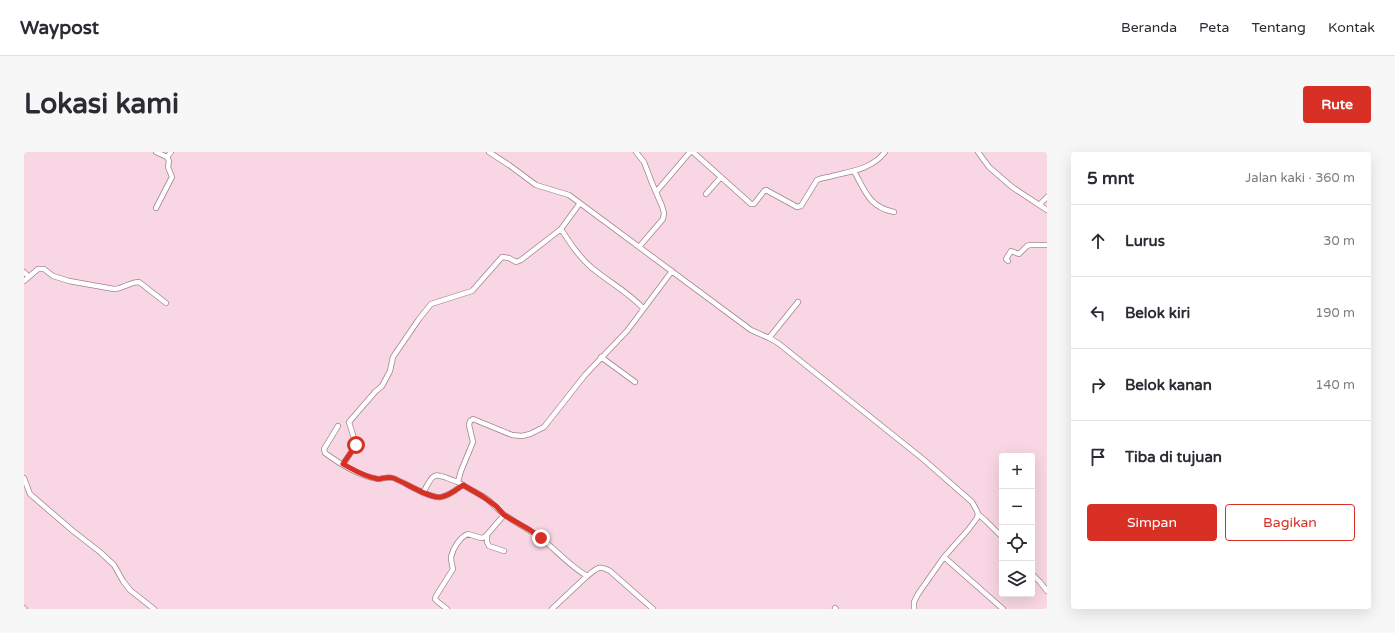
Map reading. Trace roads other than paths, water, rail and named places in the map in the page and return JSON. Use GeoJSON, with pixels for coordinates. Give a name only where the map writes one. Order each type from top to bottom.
{"type":"FeatureCollection","features":[{"type":"Feature","properties":{"kind":"street"},"geometry":{"type":"LineString","coordinates":[[156,152],[167,157],[169,162],[168,166],[172,177],[156,208]]}},
{"type":"Feature","properties":{"kind":"street"},"geometry":{"type":"LineString","coordinates":[[167,157],[171,152]]}},
{"type":"Feature","properties":{"kind":"street"},"geometry":{"type":"LineString","coordinates":[[489,152],[532,183],[567,194],[751,330],[778,343],[923,459],[972,502],[978,514],[999,534]]}},
{"type":"Feature","properties":{"kind":"street"},"geometry":{"type":"LineString","coordinates":[[636,152],[644,162],[662,206],[664,215],[663,219],[639,247]]}},
{"type":"Feature","properties":{"kind":"street"},"geometry":{"type":"LineString","coordinates":[[656,192],[691,152],[693,152],[751,204],[754,204],[766,190],[797,207],[800,206],[817,180],[820,178],[863,169],[881,157],[885,152]]}},
{"type":"Feature","properties":{"kind":"street"},"geometry":{"type":"LineString","coordinates":[[978,152],[989,167],[1012,187],[1047,210]]}},
{"type":"Feature","properties":{"kind":"street"},"geometry":{"type":"LineString","coordinates":[[854,171],[871,200],[884,210],[894,212]]}},
{"type":"Feature","properties":{"kind":"street"},"geometry":{"type":"LineString","coordinates":[[706,194],[721,178]]}},
{"type":"Feature","properties":{"kind":"street"},"geometry":{"type":"LineString","coordinates":[[1040,204],[1047,197]]}},
{"type":"Feature","properties":{"kind":"street"},"geometry":{"type":"LineString","coordinates":[[343,464],[356,445],[349,422],[382,386],[390,371],[393,357],[431,304],[472,292],[502,257],[519,262],[561,229],[580,204]]}},
{"type":"Feature","properties":{"kind":"street"},"geometry":{"type":"LineString","coordinates":[[561,229],[572,247],[585,262],[625,291],[644,308]]}},
{"type":"Feature","properties":{"kind":"street"},"geometry":{"type":"LineString","coordinates":[[1008,261],[1006,258],[1010,251],[1019,254],[1030,245],[1047,245]]}},
{"type":"Feature","properties":{"kind":"street"},"geometry":{"type":"LineString","coordinates":[[24,281],[40,268],[53,276],[64,280],[114,289],[119,289],[135,282],[139,282],[166,302]]}},
{"type":"Feature","properties":{"kind":"street"},"geometry":{"type":"LineString","coordinates":[[458,482],[473,442],[469,425],[471,420],[473,419],[517,436],[538,431],[549,422],[570,392],[601,357],[627,331],[672,271]]}},
{"type":"Feature","properties":{"kind":"street"},"geometry":{"type":"LineString","coordinates":[[24,272],[29,277]]}},
{"type":"Feature","properties":{"kind":"street"},"geometry":{"type":"LineString","coordinates":[[769,338],[798,302]]}},
{"type":"Feature","properties":{"kind":"street"},"geometry":{"type":"LineString","coordinates":[[601,357],[635,382]]}},
{"type":"Feature","properties":{"kind":"street"},"geometry":{"type":"LineString","coordinates":[[338,426],[324,452],[365,475],[381,479],[386,477],[392,478],[423,492],[441,497],[463,485]]}},
{"type":"Feature","properties":{"kind":"street"},"geometry":{"type":"LineString","coordinates":[[423,492],[431,478],[434,476],[458,482],[488,500],[504,515],[535,534],[570,564],[587,576]]}},
{"type":"Feature","properties":{"kind":"street"},"geometry":{"type":"LineString","coordinates":[[24,478],[30,494],[104,555],[114,565],[130,590],[154,609]]}},
{"type":"Feature","properties":{"kind":"street"},"geometry":{"type":"LineString","coordinates":[[914,609],[914,602],[918,594],[944,557],[972,526],[978,514]]}},
{"type":"Feature","properties":{"kind":"street"},"geometry":{"type":"LineString","coordinates":[[447,609],[435,599],[453,569],[451,557],[456,547],[462,538],[468,534],[481,538],[487,535],[504,515]]}},
{"type":"Feature","properties":{"kind":"street"},"geometry":{"type":"LineString","coordinates":[[487,535],[487,542],[489,546],[504,551]]}},
{"type":"Feature","properties":{"kind":"street"},"geometry":{"type":"LineString","coordinates":[[944,557],[1003,609]]}},
{"type":"Feature","properties":{"kind":"street"},"geometry":{"type":"LineString","coordinates":[[552,609],[587,576],[599,567],[603,567],[610,571],[653,609]]}},
{"type":"Feature","properties":{"kind":"street"},"geometry":{"type":"LineString","coordinates":[[1035,577],[1047,590]]}}]}
